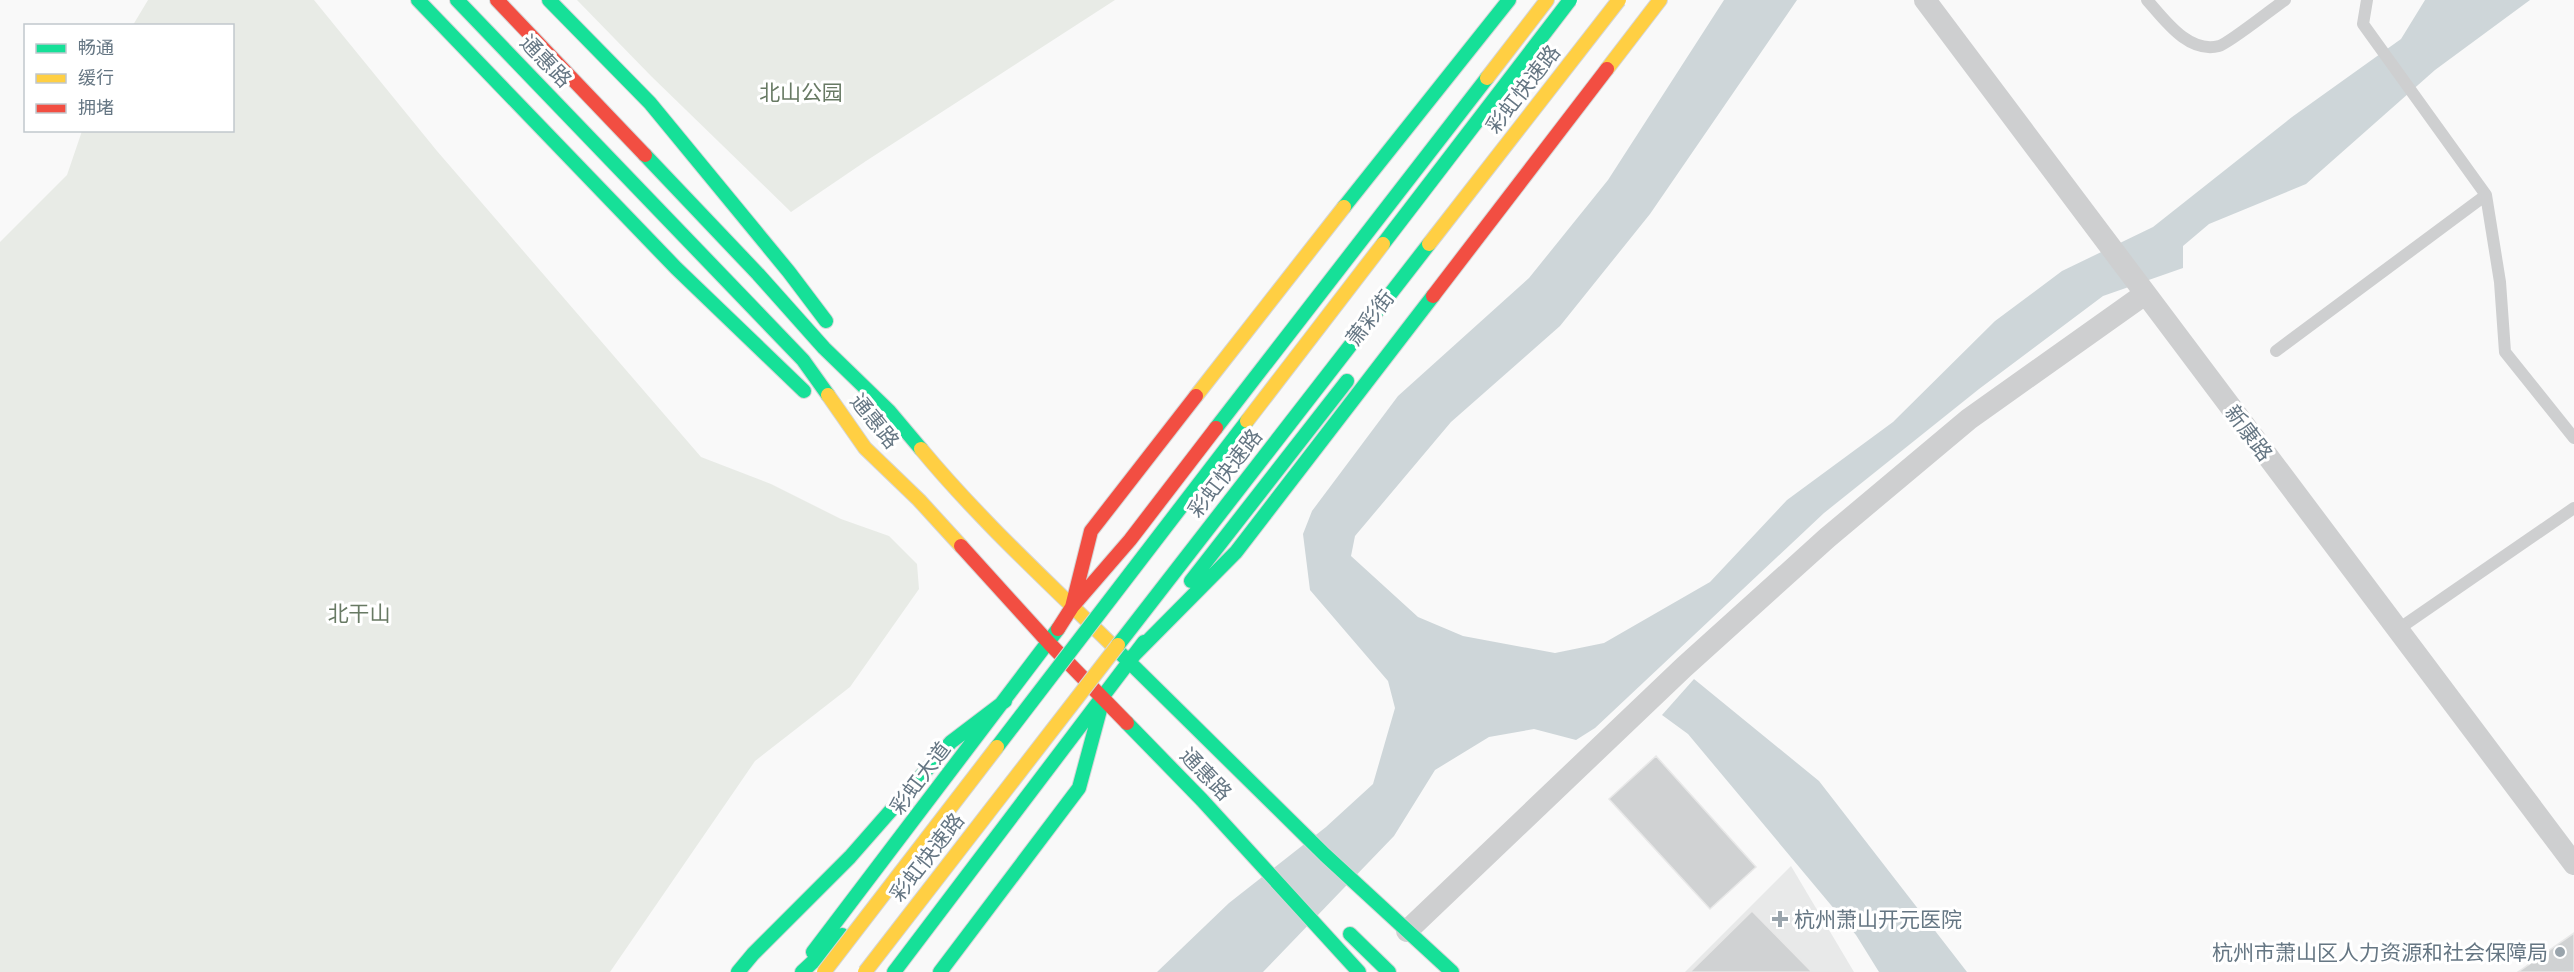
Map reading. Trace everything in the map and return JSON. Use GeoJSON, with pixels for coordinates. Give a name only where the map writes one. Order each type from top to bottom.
{"type":"FeatureCollection","features":[{"type":"Feature","properties":{"kind":"main road"},"geometry":{"type":"LineString","coordinates":[[418,0],[676,268],[865,448]]}},
{"type":"Feature","properties":{"kind":"main road","name":"通惠路"},"geometry":{"type":"LineString","coordinates":[[457,0],[803,360],[865,448],[919,500],[1049,643],[1289,893]]}},
{"type":"Feature","properties":{"kind":"main road","name":"通惠路"},"geometry":{"type":"LineString","coordinates":[[497,0],[758,274],[824,348],[889,411],[944,476],[1072,607],[1325,855]]}},
{"type":"Feature","properties":{"kind":"main road"},"geometry":{"type":"LineString","coordinates":[[549,0],[650,103],[789,272],[834,332]]}},
{"type":"Feature","properties":{"kind":"main road"},"geometry":{"type":"LineString","coordinates":[[1072,607],[1091,531],[1365,180],[1509,0]]}},
{"type":"Feature","properties":{"kind":"main road"},"geometry":{"type":"LineString","coordinates":[[1072,607],[1130,540],[1547,0]]}},
{"type":"Feature","properties":{"kind":"main road","name":"彩虹快速路"},"geometry":{"type":"LineString","coordinates":[[824,972],[1570,0]]}},
{"type":"Feature","properties":{"kind":"main road","name":"彩虹快速路"},"geometry":{"type":"LineString","coordinates":[[865,972],[1619,0]]}},
{"type":"Feature","properties":{"kind":"main road"},"geometry":{"type":"LineString","coordinates":[[1519,160],[1644,0]]}},
{"type":"Feature","properties":{"kind":"main road"},"geometry":{"type":"LineString","coordinates":[[894,972],[1103,699],[1128,661],[1236,552],[1660,0]]}},
{"type":"Feature","properties":{"kind":"main road"},"geometry":{"type":"LineString","coordinates":[[846,349],[889,411]]}},
{"type":"Feature","properties":{"kind":"main road","name":"萧彩街"},"geometry":{"type":"LineString","coordinates":[[1128,661],[1357,368]]}},
{"type":"Feature","properties":{"kind":"main road","name":"彩虹大道"},"geometry":{"type":"LineString","coordinates":[[798,972],[1049,643],[1072,607]]}},
{"type":"Feature","properties":{"kind":"main road"},"geometry":{"type":"LineString","coordinates":[[940,972],[1078,788],[1103,699]]}},
{"type":"Feature","properties":{"kind":"main road"},"geometry":{"type":"LineString","coordinates":[[738,972],[753,954],[850,857],[951,742],[1005,701]]}},
{"type":"Feature","properties":{"kind":"main road"},"geometry":{"type":"LineString","coordinates":[[1325,855],[1452,972]]}},
{"type":"Feature","properties":{"kind":"main road"},"geometry":{"type":"LineString","coordinates":[[1325,855],[1359,904]]}},
{"type":"Feature","properties":{"kind":"main road"},"geometry":{"type":"LineString","coordinates":[[1289,893],[1359,972]]}},
{"type":"Feature","properties":{"kind":"main road"},"geometry":{"type":"LineString","coordinates":[[1289,893],[1354,937],[1389,972]]}},
{"type":"Feature","properties":{"kind":"main road"},"geometry":{"type":"LineString","coordinates":[[802,972],[879,901]]}},
{"type":"Feature","properties":{"kind":"street","name":"新康路"},"geometry":{"type":"LineString","coordinates":[[1925,0],[2574,864]]}},
{"type":"Feature","properties":{"kind":"street"},"geometry":{"type":"LineString","coordinates":[[1407,932],[1684,667],[1827,538],[1969,420],[2145,294]]}},
{"type":"Feature","properties":{"kind":"lane"},"geometry":{"type":"LineString","coordinates":[[2147,0],[2172,29],[2197,45],[2219,46],[2284,0]]}},
{"type":"Feature","properties":{"kind":"lane"},"geometry":{"type":"LineString","coordinates":[[2367,0],[2363,24],[2486,195],[2500,282],[2505,352],[2574,438]]}},
{"type":"Feature","properties":{"kind":"lane"},"geometry":{"type":"LineString","coordinates":[[2276,351],[2486,195]]}},
{"type":"Feature","properties":{"kind":"lane"},"geometry":{"type":"LineString","coordinates":[[2397,630],[2574,508]]}},
{"type":"Feature","properties":{"kind":"shaded area"},"geometry":{"type":"Polygon","coordinates":[[[1724,0],[1797,0],[1650,214],[1560,326],[1451,422],[1355,536],[1351,556],[1418,617],[1463,636],[1555,653],[1604,643],[1710,582],[1787,500],[1893,422],[1995,321],[2062,271],[2153,227],[2292,117],[2401,39],[2425,0],[2530,0],[2435,70],[2306,184],[2209,224],[2183,246],[2183,268],[2103,296],[1979,389],[1824,513],[1595,728],[1576,740],[1534,729],[1489,737],[1435,770],[1394,836],[1263,972],[1157,972],[1229,903],[1326,827],[1373,784],[1395,708],[1388,681],[1310,590],[1303,534],[1312,511],[1398,396],[1529,278],[1608,180],[1724,0]]]}},
{"type":"Feature","properties":{"kind":"shaded area"},"geometry":{"type":"Polygon","coordinates":[[[1694,679],[1819,781],[1967,972],[1879,972],[1856,935],[1688,734],[1662,715],[1694,679]]]}},
{"type":"Feature","properties":{"kind":"shaded area","name":"杭州萧山开元医院"},"geometry":{"type":"Polygon","coordinates":[[[1791,866],[1854,972],[1685,972],[1791,866]]]}},
{"type":"Feature","properties":{"kind":"green space","name":"北干山"},"geometry":{"type":"Polygon","coordinates":[[[148,0],[314,0],[437,151],[701,457],[771,484],[841,519],[889,536],[917,564],[919,589],[850,687],[755,761],[610,972],[0,972],[0,242],[67,175],[82,132],[234,132],[234,24],[134,24],[148,0]]]}},
{"type":"Feature","properties":{"kind":"green space","name":"北山公园"},"geometry":{"type":"Polygon","coordinates":[[[577,0],[1115,0],[791,212],[651,76],[577,0]]]}},
{"type":"Feature","properties":{"kind":"building"},"geometry":{"type":"Polygon","coordinates":[[[1656,756],[1756,867],[1710,909],[1609,799],[1656,756]]]}},
{"type":"Feature","properties":{"kind":"building"},"geometry":{"type":"Polygon","coordinates":[[[1752,911],[1812,972],[1690,972],[1752,911]]]}},
{"type":"Feature","properties":{"kind":"building","name":"杭州市萧山区人力资源和社会保障局"},"geometry":{"type":"Polygon","coordinates":[[[2574,933],[2574,972],[2518,972],[2574,933]]]}},
{"type":"Feature","properties":{"kind":"traffic: fast"},"geometry":{"type":"LineString","coordinates":[[418,0],[676,268],[804,391]]}},
{"type":"Feature","properties":{"kind":"traffic: fast"},"geometry":{"type":"LineString","coordinates":[[457,0],[803,360],[828,395]]}},
{"type":"Feature","properties":{"kind":"traffic: fast"},"geometry":{"type":"LineString","coordinates":[[549,0],[650,103],[789,272],[826,321]]}},
{"type":"Feature","properties":{"kind":"traffic: fast"},"geometry":{"type":"LineString","coordinates":[[1344,207],[1509,0]]}},
{"type":"Feature","properties":{"kind":"traffic: fast"},"geometry":{"type":"LineString","coordinates":[[1383,244],[1570,0]]}},
{"type":"Feature","properties":{"kind":"traffic: fast"},"geometry":{"type":"LineString","coordinates":[[1216,428],[1487,78]]}},
{"type":"Feature","properties":{"kind":"traffic: fast"},"geometry":{"type":"LineString","coordinates":[[645,155],[758,274],[824,348],[889,411],[921,449]]}},
{"type":"Feature","properties":{"kind":"traffic: fast"},"geometry":{"type":"LineString","coordinates":[[1118,645],[1429,244]]}},
{"type":"Feature","properties":{"kind":"traffic: fast"},"geometry":{"type":"LineString","coordinates":[[1128,661],[1236,552],[1433,296]]}},
{"type":"Feature","properties":{"kind":"traffic: fast"},"geometry":{"type":"LineString","coordinates":[[1191,581],[1347,381]]}},
{"type":"Feature","properties":{"kind":"traffic: fast"},"geometry":{"type":"LineString","coordinates":[[997,747],[1247,421]]}},
{"type":"Feature","properties":{"kind":"traffic: fast"},"geometry":{"type":"LineString","coordinates":[[813,952],[1058,629]]}},
{"type":"Feature","properties":{"kind":"traffic: fast"},"geometry":{"type":"LineString","coordinates":[[894,972],[1144,642]]}},
{"type":"Feature","properties":{"kind":"traffic: fast"},"geometry":{"type":"LineString","coordinates":[[1113,646],[1325,855],[1452,972]]}},
{"type":"Feature","properties":{"kind":"traffic: fast"},"geometry":{"type":"LineString","coordinates":[[940,972],[1079,788],[1103,699]]}},
{"type":"Feature","properties":{"kind":"traffic: fast"},"geometry":{"type":"LineString","coordinates":[[738,972],[753,954],[850,857],[951,742],[1005,701]]}},
{"type":"Feature","properties":{"kind":"traffic: fast"},"geometry":{"type":"LineString","coordinates":[[1127,723],[1202,800],[1359,972]]}},
{"type":"Feature","properties":{"kind":"traffic: fast"},"geometry":{"type":"LineString","coordinates":[[1350,934],[1389,972]]}},
{"type":"Feature","properties":{"kind":"traffic: fast"},"geometry":{"type":"LineString","coordinates":[[802,972],[842,935]]}},
{"type":"Feature","properties":{"kind":"traffic: slow"},"geometry":{"type":"LineString","coordinates":[[1487,78],[1547,0]]}},
{"type":"Feature","properties":{"kind":"traffic: slow"},"geometry":{"type":"LineString","coordinates":[[1429,244],[1619,0]]}},
{"type":"Feature","properties":{"kind":"traffic: slow"},"geometry":{"type":"LineString","coordinates":[[1607,69],[1660,0]]}},
{"type":"Feature","properties":{"kind":"traffic: slow"},"geometry":{"type":"LineString","coordinates":[[1196,396],[1344,207]]}},
{"type":"Feature","properties":{"kind":"traffic: slow"},"geometry":{"type":"LineString","coordinates":[[1247,421],[1383,244]]}},
{"type":"Feature","properties":{"kind":"traffic: slow"},"geometry":{"type":"LineString","coordinates":[[828,395],[865,448],[919,500],[961,546]]}},
{"type":"Feature","properties":{"kind":"traffic: slow"},"geometry":{"type":"LineString","coordinates":[[921,449],[990,525],[1113,646]]}},
{"type":"Feature","properties":{"kind":"traffic: slow"},"geometry":{"type":"LineString","coordinates":[[865,972],[1118,645]]}},
{"type":"Feature","properties":{"kind":"traffic: slow"},"geometry":{"type":"LineString","coordinates":[[824,972],[997,747]]}},
{"type":"Feature","properties":{"kind":"traffic: jam"},"geometry":{"type":"LineString","coordinates":[[497,0],[645,155]]}},
{"type":"Feature","properties":{"kind":"traffic: jam"},"geometry":{"type":"LineString","coordinates":[[1433,296],[1607,69]]}},
{"type":"Feature","properties":{"kind":"traffic: jam"},"geometry":{"type":"LineString","coordinates":[[1072,607],[1091,531],[1196,396]]}},
{"type":"Feature","properties":{"kind":"traffic: jam"},"geometry":{"type":"LineString","coordinates":[[1058,629],[1072,607],[1130,540],[1216,428]]}},
{"type":"Feature","properties":{"kind":"traffic: jam"},"geometry":{"type":"LineString","coordinates":[[961,546],[1049,643],[1127,723]]}},
{"type":"Feature","properties":{"kind":"place","name":"杭州萧山开元医院"},"geometry":{"type":"Point","coordinates":[1780,919]}},
{"type":"Feature","properties":{"kind":"place","name":"杭州市萧山区人力资源和社会保障局"},"geometry":{"type":"Point","coordinates":[2560,952]}}]}
